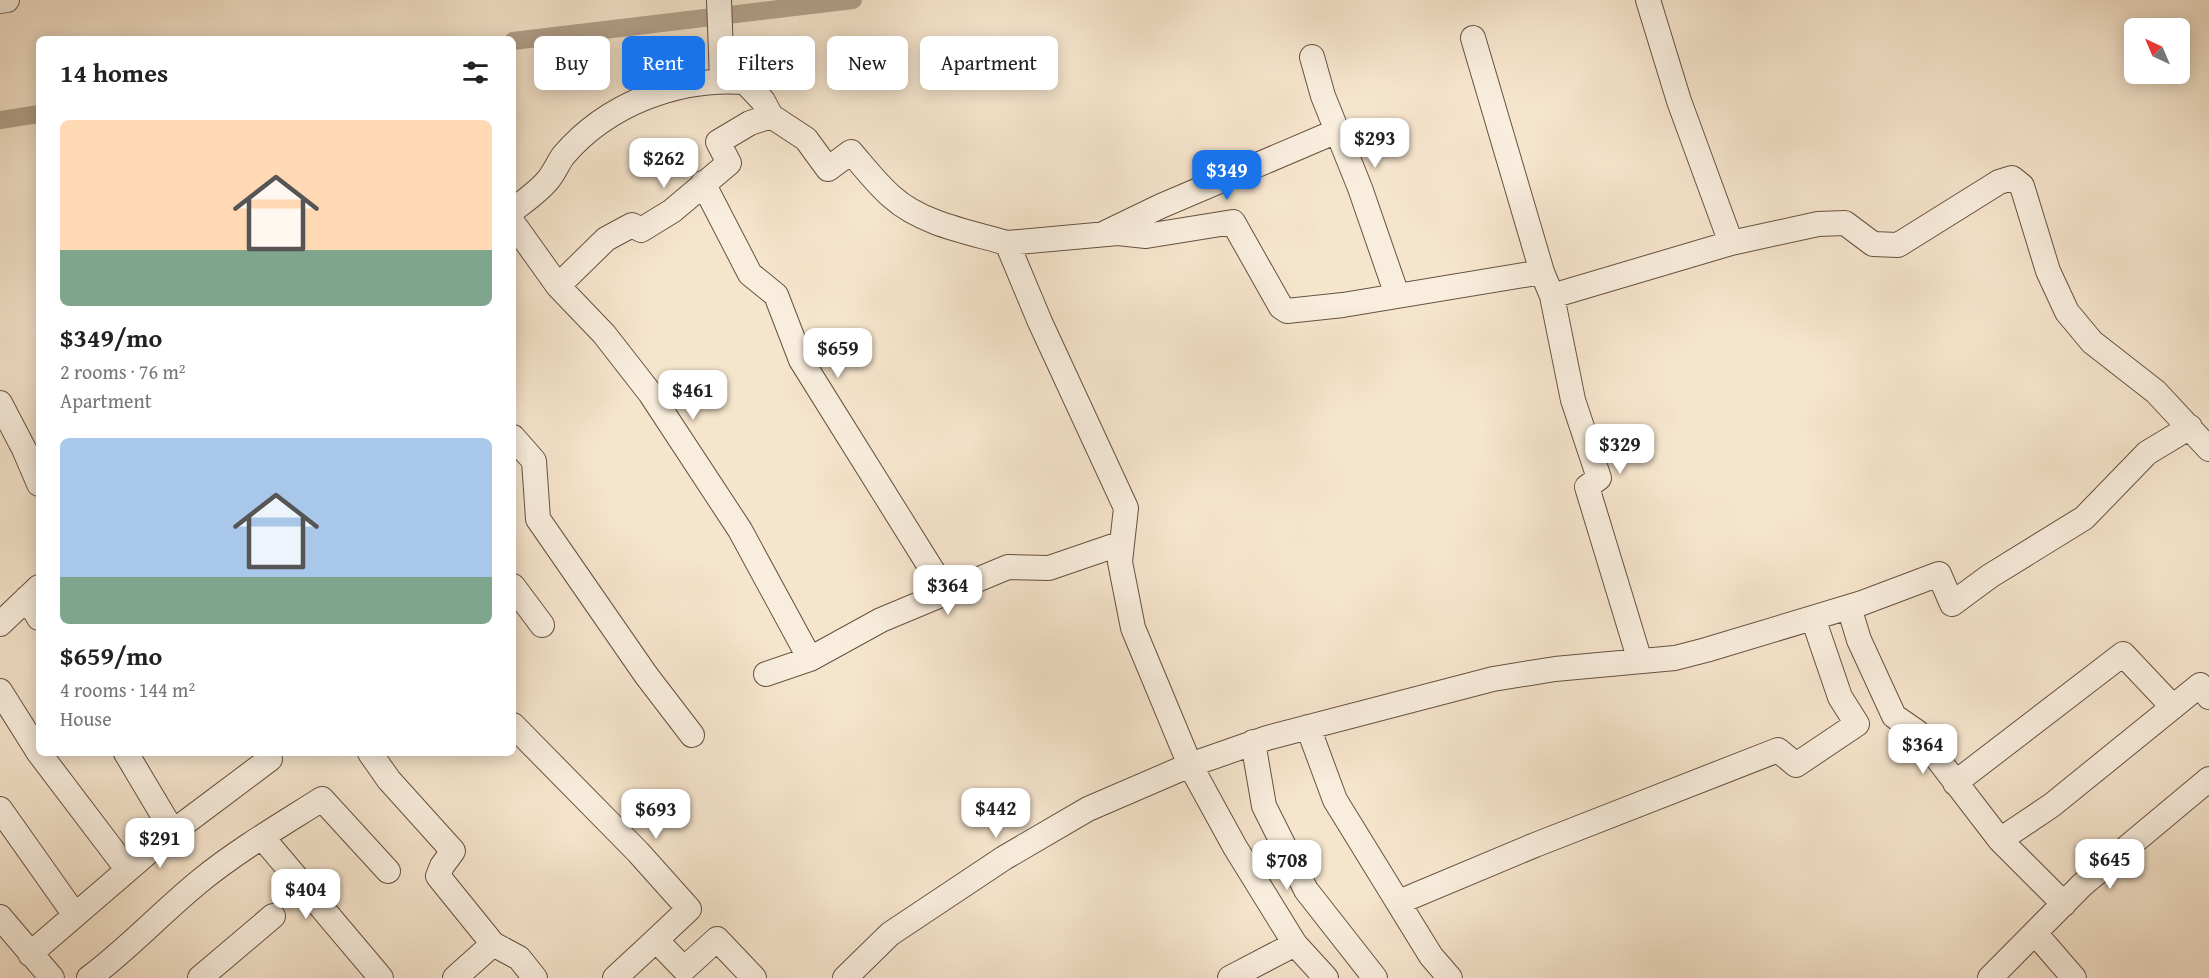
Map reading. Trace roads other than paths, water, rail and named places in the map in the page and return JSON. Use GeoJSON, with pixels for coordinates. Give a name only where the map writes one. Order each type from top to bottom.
{"type":"FeatureCollection","features":[{"type":"Feature","properties":{"kind":"street"},"geometry":{"type":"LineString","coordinates":[[0,1],[8,0]]}},
{"type":"Feature","properties":{"kind":"street"},"geometry":{"type":"LineString","coordinates":[[719,0],[720,36]]}},
{"type":"Feature","properties":{"kind":"street"},"geometry":{"type":"LineString","coordinates":[[1648,0],[1679,101],[1731,243]]}},
{"type":"Feature","properties":{"kind":"street"},"geometry":{"type":"LineString","coordinates":[[1473,38],[1542,272],[1552,296],[1573,400],[1599,478],[1587,487],[1641,661]]}},
{"type":"Feature","properties":{"kind":"street"},"geometry":{"type":"LineString","coordinates":[[1312,57],[1323,96],[1398,295]]}},
{"type":"Feature","properties":{"kind":"street"},"geometry":{"type":"LineString","coordinates":[[516,208],[548,181],[563,156],[598,124],[641,99],[717,72]]}},
{"type":"Feature","properties":{"kind":"street"},"geometry":{"type":"LineString","coordinates":[[753,90],[764,101],[771,116],[806,139],[828,169],[851,152],[892,198],[915,212],[941,224],[1007,243],[1119,233],[1146,236],[1233,222],[1281,307],[1287,310],[1343,305],[1542,272]]}},
{"type":"Feature","properties":{"kind":"street"},"geometry":{"type":"LineString","coordinates":[[558,286],[606,239],[632,225],[641,230],[672,211],[729,163],[718,142],[750,123],[771,116]]}},
{"type":"Feature","properties":{"kind":"street"},"geometry":{"type":"LineString","coordinates":[[1100,235],[1161,206],[1337,131]]}},
{"type":"Feature","properties":{"kind":"street"},"geometry":{"type":"LineString","coordinates":[[1552,296],[1731,243],[1818,224],[1845,223],[1873,244],[1898,245],[1999,182],[2012,178],[2022,186],[2048,271],[2067,312],[2092,342],[2156,392],[2209,449]]}},
{"type":"Feature","properties":{"kind":"street"},"geometry":{"type":"LineString","coordinates":[[703,183],[750,274],[776,295],[801,360],[947,594]]}},
{"type":"Feature","properties":{"kind":"street"},"geometry":{"type":"LineString","coordinates":[[516,227],[558,286],[604,334],[650,393],[740,530],[810,659]]}},
{"type":"Feature","properties":{"kind":"street"},"geometry":{"type":"LineString","coordinates":[[1007,243],[1040,322],[1126,508],[1120,562],[1133,628],[1190,765],[1235,847],[1295,944],[1326,978]]}},
{"type":"Feature","properties":{"kind":"street"},"geometry":{"type":"LineString","coordinates":[[0,403],[36,477]]}},
{"type":"Feature","properties":{"kind":"street"},"geometry":{"type":"LineString","coordinates":[[845,978],[890,934],[1005,858],[1088,810],[1190,765],[1253,742],[1523,672],[1675,658],[1849,607],[1939,574],[1952,604],[1990,576],[2084,518],[2147,453],[2190,427]]}},
{"type":"Feature","properties":{"kind":"street"},"geometry":{"type":"LineString","coordinates":[[516,440],[534,461],[538,519],[646,675],[692,735]]}},
{"type":"Feature","properties":{"kind":"street"},"geometry":{"type":"LineString","coordinates":[[766,674],[810,659],[881,620],[1008,567],[1049,568],[1122,543]]}},
{"type":"Feature","properties":{"kind":"street"},"geometry":{"type":"LineString","coordinates":[[516,590],[542,625]]}},
{"type":"Feature","properties":{"kind":"street"},"geometry":{"type":"LineString","coordinates":[[0,624],[35,601]]}},
{"type":"Feature","properties":{"kind":"street"},"geometry":{"type":"LineString","coordinates":[[1849,607],[1858,640],[1894,716],[1917,732],[2000,840],[2064,904]]}},
{"type":"Feature","properties":{"kind":"street"},"geometry":{"type":"LineString","coordinates":[[1400,902],[1535,845],[1778,750],[1796,765],[1857,724],[1840,697],[1813,618]]}},
{"type":"Feature","properties":{"kind":"street"},"geometry":{"type":"LineString","coordinates":[[1955,783],[2123,654],[2173,707]]}},
{"type":"Feature","properties":{"kind":"street"},"geometry":{"type":"LineString","coordinates":[[2000,840],[2052,805],[2200,685],[2209,697]]}},
{"type":"Feature","properties":{"kind":"street"},"geometry":{"type":"LineString","coordinates":[[0,691],[36,748]]}},
{"type":"Feature","properties":{"kind":"street"},"geometry":{"type":"LineString","coordinates":[[1308,727],[1335,800],[1400,902],[1431,956],[1450,978]]}},
{"type":"Feature","properties":{"kind":"street"},"geometry":{"type":"LineString","coordinates":[[516,728],[638,852],[689,909],[615,978]]}},
{"type":"Feature","properties":{"kind":"street"},"geometry":{"type":"LineString","coordinates":[[1253,742],[1264,806],[1306,890],[1375,978]]}},
{"type":"Feature","properties":{"kind":"street"},"geometry":{"type":"LineString","coordinates":[[41,756],[127,869]]}},
{"type":"Feature","properties":{"kind":"street"},"geometry":{"type":"LineString","coordinates":[[128,756],[173,832]]}},
{"type":"Feature","properties":{"kind":"street"},"geometry":{"type":"LineString","coordinates":[[372,756],[389,780],[453,851],[441,866],[438,876],[493,944],[519,958],[535,978]]}},
{"type":"Feature","properties":{"kind":"street"},"geometry":{"type":"LineString","coordinates":[[30,954],[127,869],[258,760]]}},
{"type":"Feature","properties":{"kind":"street"},"geometry":{"type":"LineString","coordinates":[[1990,978],[2082,885],[2208,783]]}},
{"type":"Feature","properties":{"kind":"street"},"geometry":{"type":"LineString","coordinates":[[89,978],[115,959],[201,880],[322,799],[388,871]]}},
{"type":"Feature","properties":{"kind":"street"},"geometry":{"type":"LineString","coordinates":[[0,809],[75,915]]}},
{"type":"Feature","properties":{"kind":"street"},"geometry":{"type":"LineString","coordinates":[[262,837],[381,978]]}},
{"type":"Feature","properties":{"kind":"street"},"geometry":{"type":"LineString","coordinates":[[200,978],[273,916]]}},
{"type":"Feature","properties":{"kind":"street"},"geometry":{"type":"LineString","coordinates":[[0,917],[52,978]]}},
{"type":"Feature","properties":{"kind":"street"},"geometry":{"type":"LineString","coordinates":[[2035,933],[2074,978]]}},
{"type":"Feature","properties":{"kind":"street"},"geometry":{"type":"LineString","coordinates":[[656,940],[679,973],[717,939],[754,978]]}},
{"type":"Feature","properties":{"kind":"street"},"geometry":{"type":"LineString","coordinates":[[455,978],[493,944]]}},
{"type":"Feature","properties":{"kind":"street"},"geometry":{"type":"LineString","coordinates":[[1230,978],[1264,971],[1295,944]]}},
{"type":"Feature","properties":{"kind":"waterway"},"geometry":{"type":"LineString","coordinates":[[516,41],[853,0]]}},
{"type":"Feature","properties":{"kind":"waterway"},"geometry":{"type":"LineString","coordinates":[[0,120],[36,114]]}}]}
